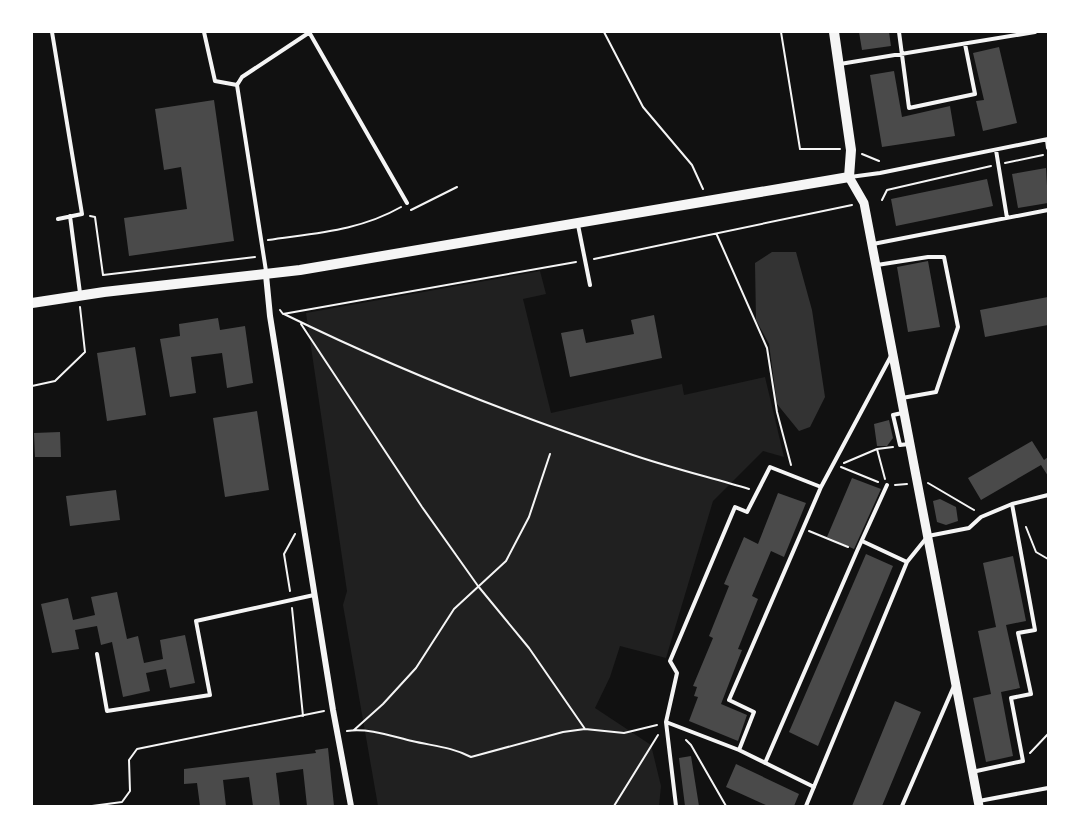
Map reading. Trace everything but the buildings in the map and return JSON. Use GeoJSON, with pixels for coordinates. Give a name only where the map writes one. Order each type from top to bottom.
{"type":"FeatureCollection","features":[{"type":"Feature","properties":{"kind":"main road"},"geometry":{"type":"LineString","coordinates":[[32,303],[204,280],[266,275],[849,177],[851,150],[834,32]]}},
{"type":"Feature","properties":{"kind":"street"},"geometry":{"type":"LineString","coordinates":[[849,177],[864,203],[904,413],[905,445],[928,536],[979,804]]}},
{"type":"Feature","properties":{"kind":"street"},"geometry":{"type":"LineString","coordinates":[[266,275],[270,316],[314,595],[351,807]]}},
{"type":"Feature","properties":{"kind":"lane"},"geometry":{"type":"LineString","coordinates":[[52,32],[81,214],[58,219]]}},
{"type":"Feature","properties":{"kind":"lane"},"geometry":{"type":"LineString","coordinates":[[204,32],[215,81],[237,85]]}},
{"type":"Feature","properties":{"kind":"lane"},"geometry":{"type":"LineString","coordinates":[[266,275],[265,256],[237,85],[242,77],[309,32],[407,203]]}},
{"type":"Feature","properties":{"kind":"lane"},"geometry":{"type":"LineString","coordinates":[[899,32],[909,108],[975,94],[965,44]]}},
{"type":"Feature","properties":{"kind":"lane"},"geometry":{"type":"LineString","coordinates":[[839,64],[1035,32]]}},
{"type":"Feature","properties":{"kind":"lane"},"geometry":{"type":"LineString","coordinates":[[849,177],[1048,140],[1048,148]]}},
{"type":"Feature","properties":{"kind":"lane"},"geometry":{"type":"LineString","coordinates":[[996,150],[1008,218]]}},
{"type":"Feature","properties":{"kind":"lane"},"geometry":{"type":"LineString","coordinates":[[872,244],[1048,210]]}},
{"type":"Feature","properties":{"kind":"lane"},"geometry":{"type":"LineString","coordinates":[[70,216],[80,295]]}},
{"type":"Feature","properties":{"kind":"lane"},"geometry":{"type":"LineString","coordinates":[[578,224],[590,285]]}},
{"type":"Feature","properties":{"kind":"lane"},"geometry":{"type":"LineString","coordinates":[[877,266],[927,257],[944,257],[958,327],[936,392],[901,398]]}},
{"type":"Feature","properties":{"kind":"lane"},"geometry":{"type":"LineString","coordinates":[[739,750],[754,711],[729,700],[821,487],[892,352]]}},
{"type":"Feature","properties":{"kind":"lane"},"geometry":{"type":"LineString","coordinates":[[676,807],[666,723],[677,673],[670,661],[735,507],[747,512],[770,467],[821,487]]}},
{"type":"Feature","properties":{"kind":"lane"},"geometry":{"type":"LineString","coordinates":[[765,763],[856,551],[887,485]]}},
{"type":"Feature","properties":{"kind":"lane"},"geometry":{"type":"LineString","coordinates":[[806,807],[907,562],[928,536],[969,528],[981,517],[1012,504],[1048,495]]}},
{"type":"Feature","properties":{"kind":"lane"},"geometry":{"type":"LineString","coordinates":[[972,772],[1023,761],[1011,698],[1031,694],[1018,633],[1035,630],[1012,504]]}},
{"type":"Feature","properties":{"kind":"lane"},"geometry":{"type":"LineString","coordinates":[[861,541],[907,562]]}},
{"type":"Feature","properties":{"kind":"lane"},"geometry":{"type":"LineString","coordinates":[[97,654],[107,711],[210,694],[196,621],[314,595]]}},
{"type":"Feature","properties":{"kind":"lane"},"geometry":{"type":"LineString","coordinates":[[902,807],[956,683]]}},
{"type":"Feature","properties":{"kind":"lane"},"geometry":{"type":"LineString","coordinates":[[666,723],[739,750],[814,788]]}},
{"type":"Feature","properties":{"kind":"lane"},"geometry":{"type":"LineString","coordinates":[[979,804],[1048,788]]}},
{"type":"Feature","properties":{"kind":"path"},"geometry":{"type":"LineString","coordinates":[[604,32],[643,107],[692,165],[704,192]]}},
{"type":"Feature","properties":{"kind":"path"},"geometry":{"type":"LineString","coordinates":[[782,32],[800,149],[851,150],[879,161]]}},
{"type":"Feature","properties":{"kind":"path"},"geometry":{"type":"LineString","coordinates":[[882,200],[887,190],[1048,153]]}},
{"type":"Feature","properties":{"kind":"path"},"geometry":{"type":"LineString","coordinates":[[262,241],[350,228],[388,214],[407,203],[412,212],[457,187]]}},
{"type":"Feature","properties":{"kind":"path"},"geometry":{"type":"LineString","coordinates":[[283,314],[585,261],[857,204]]}},
{"type":"Feature","properties":{"kind":"path"},"geometry":{"type":"LineString","coordinates":[[81,214],[95,217],[103,275],[265,256]]}},
{"type":"Feature","properties":{"kind":"path"},"geometry":{"type":"LineString","coordinates":[[717,234],[767,348],[777,412],[795,477]]}},
{"type":"Feature","properties":{"kind":"path"},"geometry":{"type":"LineString","coordinates":[[32,386],[55,381],[85,352],[80,307]]}},
{"type":"Feature","properties":{"kind":"path"},"geometry":{"type":"LineString","coordinates":[[279,310],[348,345],[494,405],[627,453],[758,492]]}},
{"type":"Feature","properties":{"kind":"path"},"geometry":{"type":"LineString","coordinates":[[301,323],[422,507],[478,586],[529,648],[585,729]]}},
{"type":"Feature","properties":{"kind":"path"},"geometry":{"type":"LineString","coordinates":[[839,466],[878,449],[905,445]]}},
{"type":"Feature","properties":{"kind":"path"},"geometry":{"type":"LineString","coordinates":[[878,449],[887,485]]}},
{"type":"Feature","properties":{"kind":"path"},"geometry":{"type":"LineString","coordinates":[[354,730],[383,705],[416,668],[454,609],[506,561],[529,517],[550,454]]}},
{"type":"Feature","properties":{"kind":"path"},"geometry":{"type":"LineString","coordinates":[[1012,504],[1018,510],[1036,552],[1048,559]]}},
{"type":"Feature","properties":{"kind":"path"},"geometry":{"type":"LineString","coordinates":[[803,528],[856,551]]}},
{"type":"Feature","properties":{"kind":"path"},"geometry":{"type":"LineString","coordinates":[[295,534],[284,554],[303,716]]}},
{"type":"Feature","properties":{"kind":"path"},"geometry":{"type":"LineString","coordinates":[[92,807],[122,802],[130,791],[129,760],[137,749],[333,710]]}},
{"type":"Feature","properties":{"kind":"path"},"geometry":{"type":"LineString","coordinates":[[337,732],[370,731],[438,745],[471,757],[563,732],[585,729],[624,733],[666,723]]}},
{"type":"Feature","properties":{"kind":"path"},"geometry":{"type":"LineString","coordinates":[[614,807],[666,723]]}},
{"type":"Feature","properties":{"kind":"path"},"geometry":{"type":"LineString","coordinates":[[1023,761],[1048,734]]}},
{"type":"Feature","properties":{"kind":"path"},"geometry":{"type":"LineString","coordinates":[[682,737],[691,745],[726,807]]}},
{"type":"Feature","properties":{"kind":"shaded area"},"geometry":{"type":"Polygon","coordinates":[[[772,252],[796,252],[812,310],[825,397],[810,427],[799,431],[777,404],[769,344],[756,320],[755,263],[772,252]]]}},
{"type":"Feature","properties":{"kind":"shaded area"},"geometry":{"type":"Polygon","coordinates":[[[540,271],[546,294],[523,299],[551,413],[682,384],[684,395],[765,377],[784,457],[763,451],[713,501],[666,658],[620,646],[610,677],[595,708],[651,745],[661,786],[659,806],[378,806],[343,605],[347,591],[306,313],[540,271]]]}}]}
